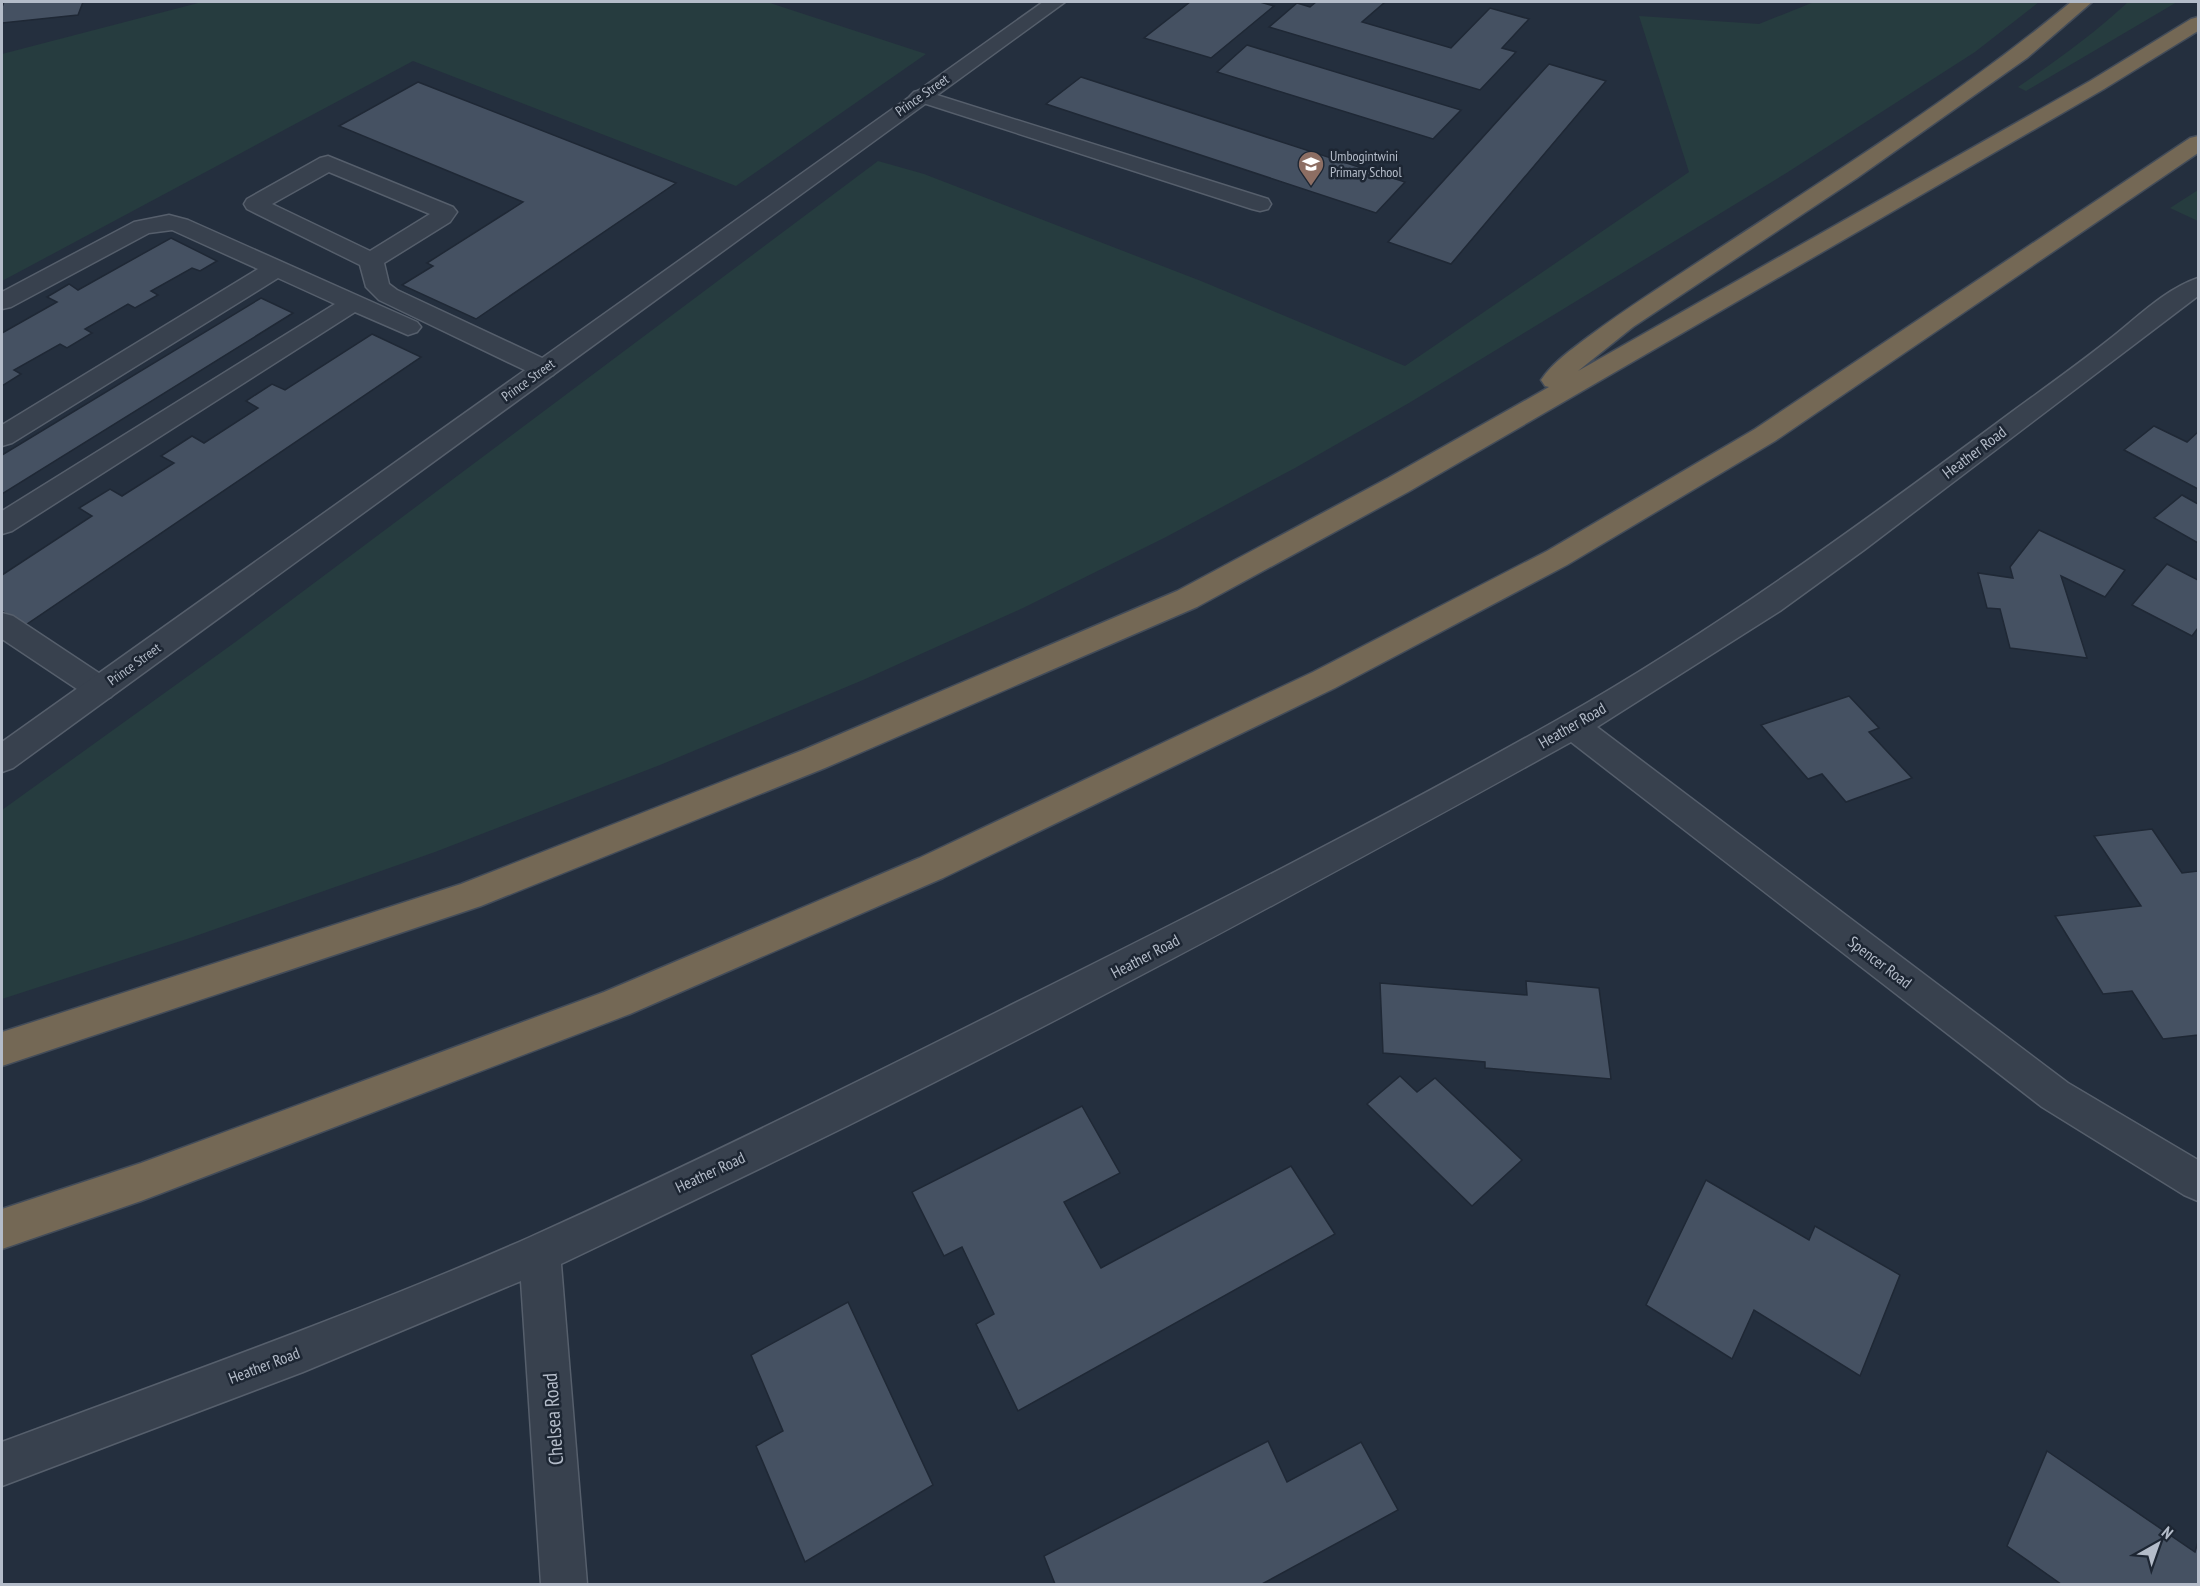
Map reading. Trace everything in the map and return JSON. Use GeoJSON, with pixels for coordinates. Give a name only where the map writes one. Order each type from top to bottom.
{"type":"FeatureCollection","features":[{"type":"Feature","properties":{"kind":"highway"},"geometry":{"type":"LineString","coordinates":[[1519,415],[1572,362],[1624,322],[1839,180],[2020,54],[2082,2]]}},
{"type":"Feature","properties":{"kind":"highway"},"geometry":{"type":"LineString","coordinates":[[2,1049],[469,896],[814,759],[1187,599],[1398,485],[2097,85],[2199,23]]}},
{"type":"Feature","properties":{"kind":"highway"},"geometry":{"type":"LineString","coordinates":[[2,1229],[141,1182],[617,1003],[932,868],[1324,680],[1557,558],[1765,435],[2199,143]]}},
{"type":"Feature","properties":{"kind":"street","name":"Prince Street"},"geometry":{"type":"LineString","coordinates":[[2,759],[921,96],[1055,2]]}},
{"type":"Feature","properties":{"kind":"street"},"geometry":{"type":"LineString","coordinates":[[921,96],[1260,204]]}},
{"type":"Feature","properties":{"kind":"street"},"geometry":{"type":"LineString","coordinates":[[371,261],[442,217],[445,212],[328,163],[255,204],[371,261],[378,287],[388,295],[535,375]]}},
{"type":"Feature","properties":{"kind":"street"},"geometry":{"type":"LineString","coordinates":[[2,302],[142,227],[157,224],[180,225],[353,303],[535,375]]}},
{"type":"Feature","properties":{"kind":"street"},"geometry":{"type":"LineString","coordinates":[[2,436],[277,268]]}},
{"type":"Feature","properties":{"kind":"street","name":"Heather Road"},"geometry":{"type":"LineString","coordinates":[[2,1464],[303,1351],[540,1253],[836,1112],[1125,966],[1573,726],[1788,590],[2110,352],[2165,307],[2199,285]]}},
{"type":"Feature","properties":{"kind":"street"},"geometry":{"type":"LineString","coordinates":[[2,524],[353,303]]}},
{"type":"Feature","properties":{"kind":"street"},"geometry":{"type":"LineString","coordinates":[[2,624],[100,689]]}},
{"type":"Feature","properties":{"kind":"street","name":"Spencer Road"},"geometry":{"type":"LineString","coordinates":[[1573,726],[2055,1095],[2199,1182]]}},
{"type":"Feature","properties":{"kind":"street","name":"Chelsea Road"},"geometry":{"type":"LineString","coordinates":[[540,1253],[564,1584]]}},
{"type":"Feature","properties":{"kind":"green space"},"geometry":{"type":"Polygon","coordinates":[[[202,2],[767,2],[926,54],[736,186],[413,61],[2,281],[2,54],[202,2]]]}},
{"type":"Feature","properties":{"kind":"green space"},"geometry":{"type":"Polygon","coordinates":[[[1814,2],[2039,2],[1975,52],[1788,172],[1409,403],[1295,468],[1166,537],[1023,608],[863,680],[660,765],[435,852],[187,939],[2,999],[2,810],[234,643],[878,161],[924,174],[1201,281],[1405,366],[1689,172],[1639,16],[1759,24],[1814,2]]]}},
{"type":"Feature","properties":{"kind":"green space"},"geometry":{"type":"Polygon","coordinates":[[[2128,2],[2177,2],[2026,91],[2018,87],[2089,36],[2128,2]]]}},
{"type":"Feature","properties":{"kind":"green space"},"geometry":{"type":"Polygon","coordinates":[[[2198,190],[2198,221],[2170,208],[2198,190]]]}},
{"type":"Feature","properties":{"kind":"building"},"geometry":{"type":"Polygon","coordinates":[[[4,2],[83,2],[78,15],[2,23],[4,2]]]}},
{"type":"Feature","properties":{"kind":"building"},"geometry":{"type":"Polygon","coordinates":[[[1190,2],[1260,2],[1274,6],[1211,58],[1144,38],[1190,2]]]}},
{"type":"Feature","properties":{"kind":"building"},"geometry":{"type":"Polygon","coordinates":[[[1316,2],[1385,2],[1362,22],[1451,48],[1490,8],[1529,19],[1502,48],[1516,52],[1480,90],[1269,27],[1297,3],[1310,7],[1316,2]]]}},
{"type":"Feature","properties":{"kind":"building"},"geometry":{"type":"Polygon","coordinates":[[[1247,45],[1461,110],[1433,139],[1217,72],[1247,45]]]}},
{"type":"Feature","properties":{"kind":"building"},"geometry":{"type":"Polygon","coordinates":[[[1549,64],[1606,81],[1451,264],[1388,242],[1549,64]]]}},
{"type":"Feature","properties":{"kind":"building"},"geometry":{"type":"Polygon","coordinates":[[[1081,77],[1405,182],[1376,213],[1046,104],[1081,77]]]}},
{"type":"Feature","properties":{"kind":"building"},"geometry":{"type":"Polygon","coordinates":[[[418,82],[676,183],[476,319],[402,285],[433,266],[427,263],[523,202],[339,126],[418,82]]]}},
{"type":"Feature","properties":{"kind":"building"},"geometry":{"type":"Polygon","coordinates":[[[171,238],[217,261],[200,271],[192,268],[151,291],[158,295],[135,308],[128,304],[85,329],[92,333],[67,348],[60,344],[14,370],[21,374],[2,386],[2,333],[57,302],[47,297],[69,284],[78,290],[171,238]]]}},
{"type":"Feature","properties":{"kind":"building"},"geometry":{"type":"Polygon","coordinates":[[[261,298],[293,313],[2,494],[2,455],[261,298]]]}},
{"type":"Feature","properties":{"kind":"building"},"geometry":{"type":"Polygon","coordinates":[[[372,334],[421,357],[24,626],[2,611],[2,575],[92,516],[79,508],[110,489],[122,496],[174,463],[161,456],[192,436],[204,443],[258,408],[246,401],[272,384],[285,390],[372,334]]]}},
{"type":"Feature","properties":{"kind":"building"},"geometry":{"type":"Polygon","coordinates":[[[2154,426],[2187,442],[2198,432],[2198,489],[2124,450],[2154,426]]]}},
{"type":"Feature","properties":{"kind":"building"},"geometry":{"type":"Polygon","coordinates":[[[2182,495],[2198,504],[2198,543],[2154,518],[2182,495]]]}},
{"type":"Feature","properties":{"kind":"building"},"geometry":{"type":"Polygon","coordinates":[[[2039,530],[2125,570],[2105,597],[2061,576],[2087,658],[2010,648],[2000,609],[1987,608],[1978,573],[2013,578],[2010,567],[2039,530]]]}},
{"type":"Feature","properties":{"kind":"building"},"geometry":{"type":"Polygon","coordinates":[[[2167,564],[2198,580],[2198,628],[2192,636],[2132,605],[2167,564]]]}},
{"type":"Feature","properties":{"kind":"building"},"geometry":{"type":"Polygon","coordinates":[[[1849,696],[1879,728],[1869,732],[1912,778],[1846,802],[1822,774],[1808,779],[1761,725],[1849,696]]]}},
{"type":"Feature","properties":{"kind":"building"},"geometry":{"type":"Polygon","coordinates":[[[2152,829],[2182,873],[2198,871],[2198,1035],[2163,1039],[2132,991],[2103,994],[2055,916],[2141,906],[2094,836],[2152,829]]]}},
{"type":"Feature","properties":{"kind":"building"},"geometry":{"type":"Polygon","coordinates":[[[1526,981],[1599,988],[1611,1079],[1485,1068],[1485,1062],[1383,1053],[1380,983],[1527,995],[1526,981]]]}},
{"type":"Feature","properties":{"kind":"building"},"geometry":{"type":"Polygon","coordinates":[[[1400,1076],[1417,1092],[1435,1078],[1522,1160],[1472,1206],[1367,1104],[1400,1076]]]}},
{"type":"Feature","properties":{"kind":"building"},"geometry":{"type":"Polygon","coordinates":[[[1082,1106],[1120,1173],[1064,1202],[1101,1268],[1291,1166],[1335,1234],[1018,1411],[976,1324],[994,1314],[962,1247],[944,1256],[912,1192],[1082,1106]]]}},
{"type":"Feature","properties":{"kind":"building"},"geometry":{"type":"Polygon","coordinates":[[[1706,1180],[1809,1240],[1815,1226],[1900,1275],[1860,1376],[1754,1310],[1732,1359],[1646,1305],[1706,1180]]]}},
{"type":"Feature","properties":{"kind":"building"},"geometry":{"type":"Polygon","coordinates":[[[848,1302],[933,1485],[805,1562],[756,1446],[783,1431],[751,1355],[848,1302]]]}},
{"type":"Feature","properties":{"kind":"building"},"geometry":{"type":"Polygon","coordinates":[[[1268,1441],[1287,1482],[1361,1442],[1398,1510],[1262,1584],[1055,1584],[1044,1556],[1268,1441]]]}},
{"type":"Feature","properties":{"kind":"building"},"geometry":{"type":"Polygon","coordinates":[[[2047,1451],[2195,1552],[2198,1542],[2198,1584],[2061,1584],[2007,1546],[2047,1451]]]}},
{"type":"Feature","properties":{"kind":"place","name":"Umbogintwini Primary School"},"geometry":{"type":"Point","coordinates":[1311,187]}}]}
